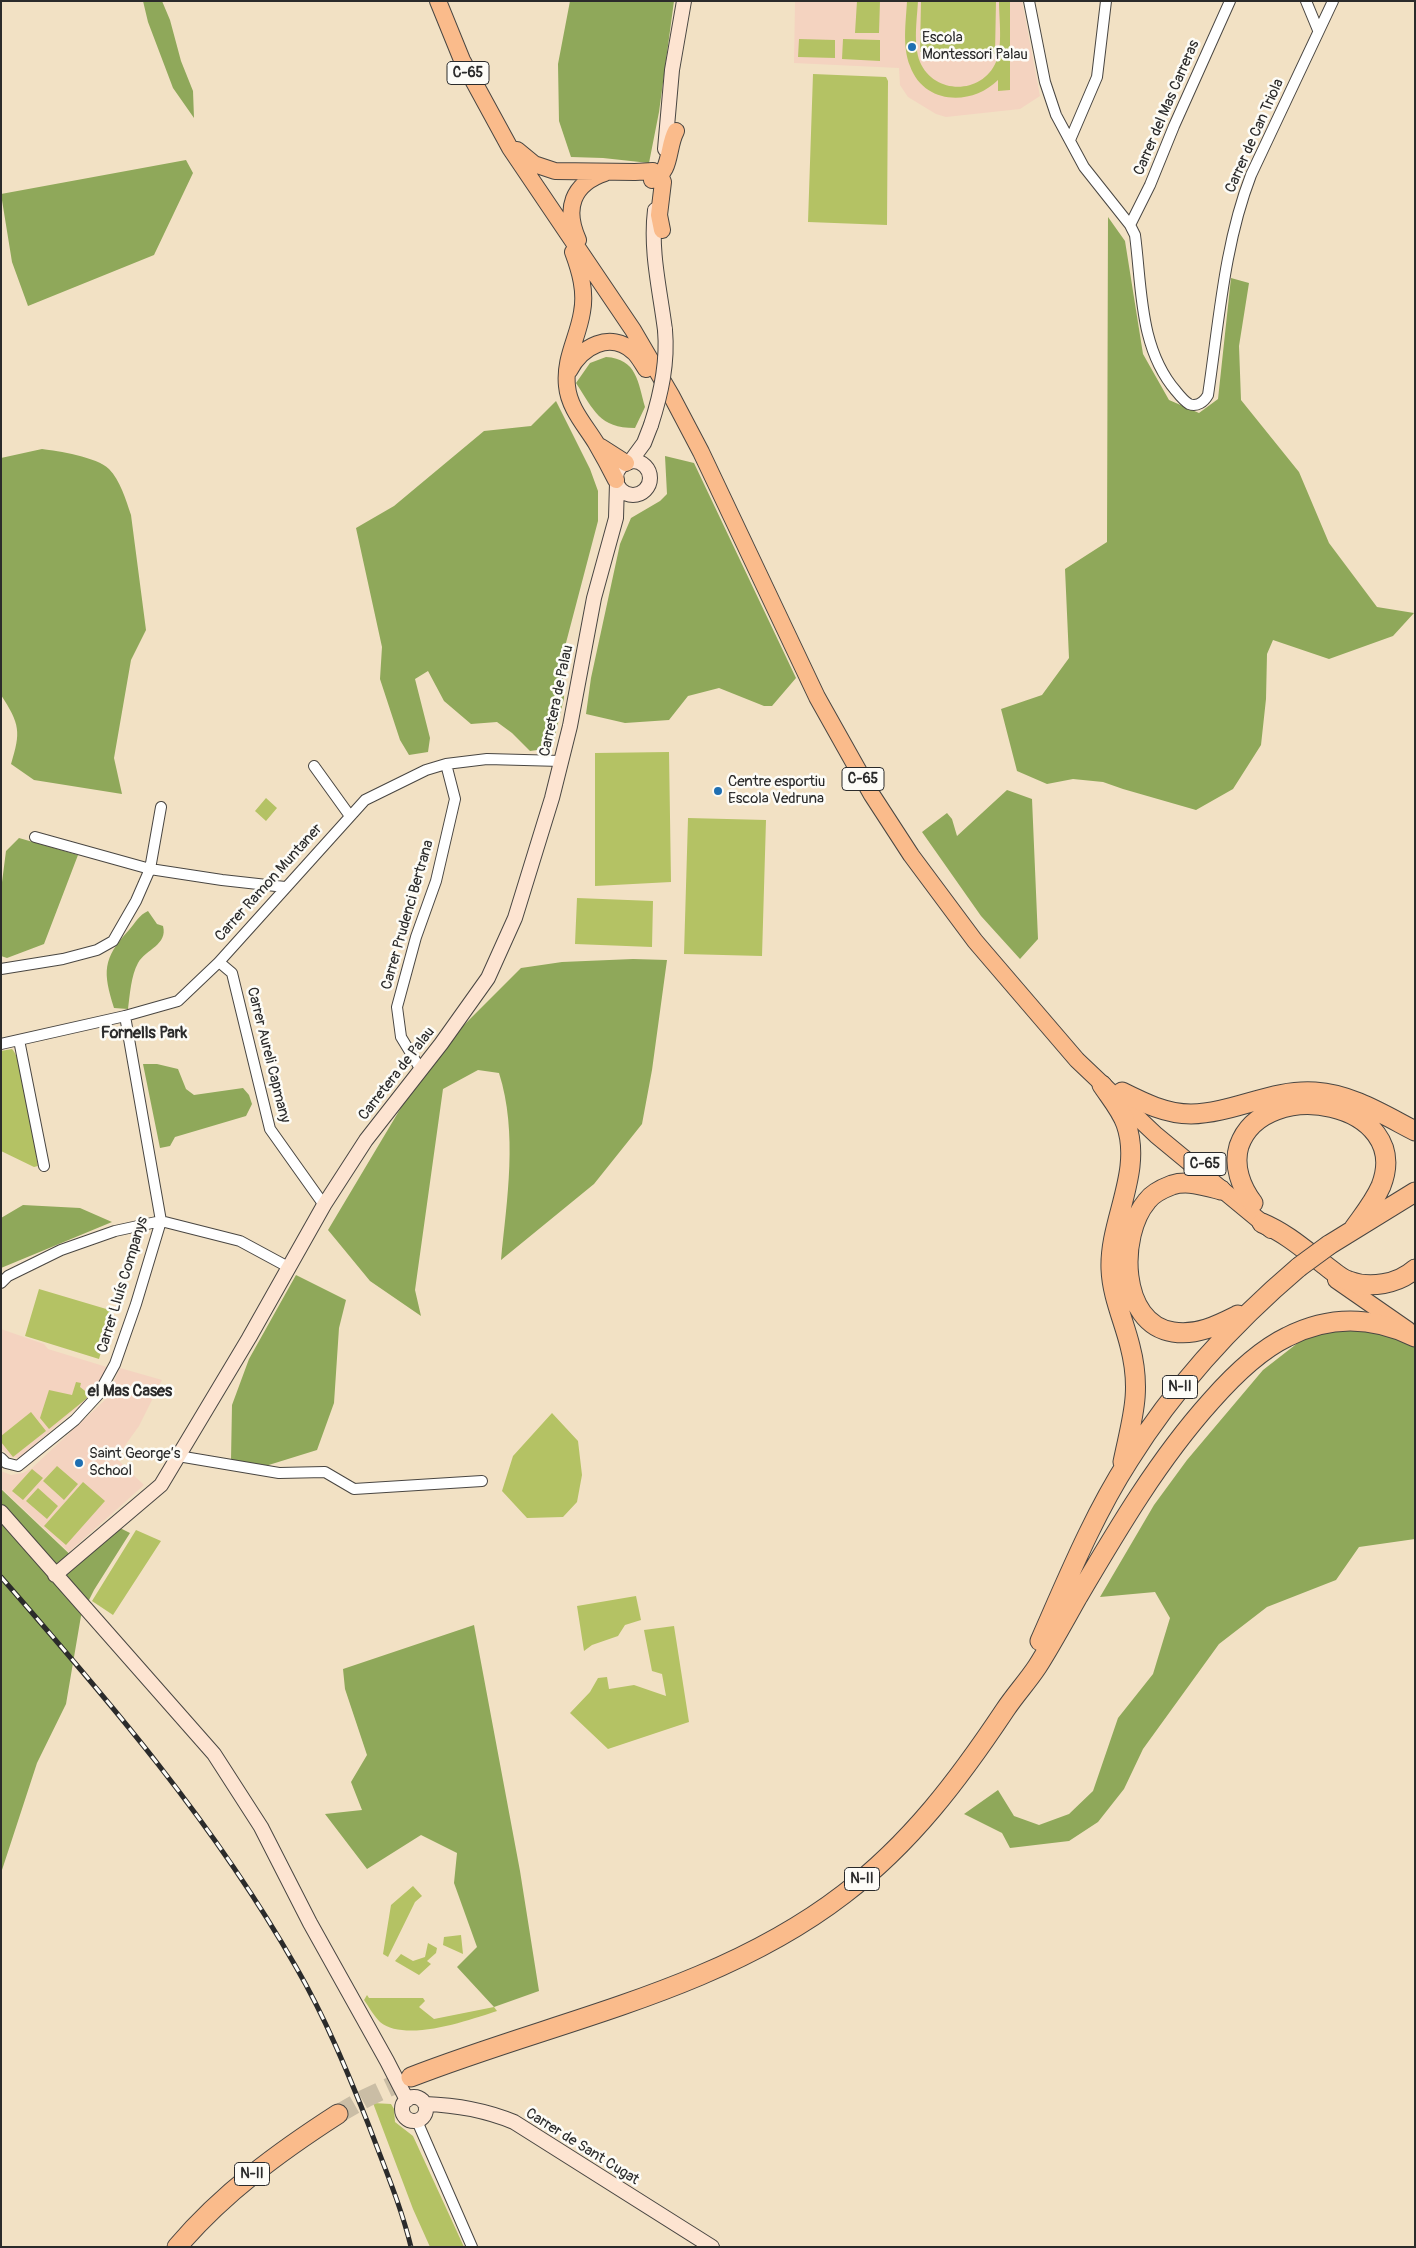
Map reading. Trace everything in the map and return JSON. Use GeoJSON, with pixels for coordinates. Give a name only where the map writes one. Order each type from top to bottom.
{"type":"FeatureCollection","features":[{"type":"Feature","properties":{"kind":"highway"},"geometry":{"type":"LineString","coordinates":[[1102,1085],[1126,1123],[1131,1154],[1110,1254],[1114,1294],[1130,1346],[1137,1395],[1121,1474]]}},
{"type":"Feature","properties":{"kind":"highway"},"geometry":{"type":"LineString","coordinates":[[1122,1092],[1156,1108],[1191,1114],[1228,1107],[1275,1094],[1317,1092],[1337,1095],[1355,1101],[1415,1131]]}},
{"type":"Feature","properties":{"kind":"highway"},"geometry":{"type":"LineString","coordinates":[[1253,1203],[1247,1194],[1238,1171],[1238,1152],[1249,1128],[1262,1117],[1281,1109],[1315,1105],[1337,1109],[1352,1114],[1368,1125],[1380,1140],[1384,1152],[1382,1184],[1374,1201],[1354,1228]]}},
{"type":"Feature","properties":{"kind":"highway"},"geometry":{"type":"LineString","coordinates":[[1221,1190],[1196,1184],[1174,1185],[1148,1199],[1134,1223],[1130,1241],[1129,1277],[1133,1295],[1148,1321],[1171,1332],[1186,1334],[1201,1331],[1250,1309]]}},
{"type":"Feature","properties":{"kind":"highway","name":"N-II"},"geometry":{"type":"LineString","coordinates":[[411,2077],[665,1990],[726,1964],[795,1928],[844,1894],[908,1838],[946,1795],[1007,1707],[1095,1523],[1121,1474],[1155,1420],[1176,1392],[1218,1342],[1250,1309],[1299,1267],[1354,1228],[1415,1192]]}},
{"type":"Feature","properties":{"kind":"highway"},"geometry":{"type":"LineString","coordinates":[[1262,1223],[1278,1230],[1348,1281],[1369,1285],[1386,1283],[1394,1281],[1415,1269]]}},
{"type":"Feature","properties":{"kind":"highway"},"geometry":{"type":"LineString","coordinates":[[1007,1707],[1036,1669],[1120,1527],[1162,1463],[1201,1413],[1241,1370],[1285,1338],[1302,1330],[1326,1324],[1354,1321],[1377,1323],[1388,1325],[1415,1336]]}},
{"type":"Feature","properties":{"kind":"highway","name":"N-II"},"geometry":{"type":"LineString","coordinates":[[177,2247],[214,2207],[267,2162],[338,2114]]}},
{"type":"Feature","properties":{"kind":"main road","name":"C-65"},"geometry":{"type":"LineString","coordinates":[[438,1],[462,60],[506,141],[646,351],[672,395],[817,697],[872,795],[911,855],[950,909],[998,969],[1060,1037],[1077,1060],[1156,1135],[1262,1223],[1342,1284],[1415,1336]]}},
{"type":"Feature","properties":{"kind":"main road"},"geometry":{"type":"LineString","coordinates":[[647,175],[666,169],[671,140],[676,131]]}},
{"type":"Feature","properties":{"kind":"main road"},"geometry":{"type":"LineString","coordinates":[[506,141],[534,164],[549,170],[566,172],[612,170],[647,175],[663,182],[659,215],[662,230]]}},
{"type":"Feature","properties":{"kind":"main road"},"geometry":{"type":"LineString","coordinates":[[647,175],[664,155]]}},
{"type":"Feature","properties":{"kind":"main road"},"geometry":{"type":"LineString","coordinates":[[590,268],[572,226],[572,203],[579,189],[590,179],[612,170]]}},
{"type":"Feature","properties":{"kind":"main road"},"geometry":{"type":"LineString","coordinates":[[647,175],[656,197]]}},
{"type":"Feature","properties":{"kind":"main road"},"geometry":{"type":"LineString","coordinates":[[557,218],[576,260],[583,291],[582,312],[568,354],[566,375],[570,400],[617,481]]}},
{"type":"Feature","properties":{"kind":"main road"},"geometry":{"type":"LineString","coordinates":[[566,375],[578,356],[592,346],[609,342],[629,348],[636,354],[661,391],[684,434],[701,452]]}},
{"type":"Feature","properties":{"kind":"main road"},"geometry":{"type":"LineString","coordinates":[[596,442],[616,458],[628,462]]}},
{"type":"Feature","properties":{"kind":"main road","name":"C-65"},"geometry":{"type":"LineString","coordinates":[[1060,1037],[1177,1140],[1253,1203],[1415,1324]]}},
{"type":"Feature","properties":{"kind":"street"},"geometry":{"type":"LineString","coordinates":[[664,155],[675,54],[684,1]]}},
{"type":"Feature","properties":{"kind":"street"},"geometry":{"type":"LineString","coordinates":[[1029,1],[1048,97],[1084,167],[1130,225]]}},
{"type":"Feature","properties":{"kind":"street"},"geometry":{"type":"LineString","coordinates":[[1070,140],[1097,77],[1106,1]]}},
{"type":"Feature","properties":{"kind":"street","name":"Carrer del Mas Carreras"},"geometry":{"type":"LineString","coordinates":[[1130,225],[1150,185],[1230,1]]}},
{"type":"Feature","properties":{"kind":"street"},"geometry":{"type":"LineString","coordinates":[[1306,1],[1318,30]]}},
{"type":"Feature","properties":{"kind":"street","name":"Carrer de Can Triola"},"geometry":{"type":"LineString","coordinates":[[1130,225],[1135,239],[1147,331],[1157,362],[1172,386],[1184,400],[1193,405],[1200,404],[1208,395],[1232,237],[1242,198],[1333,1]]}},
{"type":"Feature","properties":{"kind":"street"},"geometry":{"type":"LineString","coordinates":[[660,289],[662,230],[676,131],[679,95],[675,54]]}},
{"type":"Feature","properties":{"kind":"street"},"geometry":{"type":"LineString","coordinates":[[644,443],[648,484],[642,492],[634,495],[626,493],[617,481],[619,470],[644,443],[661,394],[665,368],[665,330],[653,240],[656,197]]}},
{"type":"Feature","properties":{"kind":"street"},"geometry":{"type":"LineString","coordinates":[[628,462],[639,463],[648,470]]}},
{"type":"Feature","properties":{"kind":"street","name":"Carretera de Palau"},"geometry":{"type":"LineString","coordinates":[[55,1575],[161,1484],[290,1268],[324,1205],[366,1140],[421,1070],[488,978],[508,935],[535,857],[561,761],[594,598],[616,518],[617,481]]}},
{"type":"Feature","properties":{"kind":"street","name":"Carretera de Palau"},"geometry":{"type":"LineString","coordinates":[[616,518],[642,492]]}},
{"type":"Feature","properties":{"kind":"street","name":"Carrer Ramon Muntaner"},"geometry":{"type":"LineString","coordinates":[[1,1044],[125,1016],[178,1001],[219,962],[364,800],[426,770],[446,764],[487,759],[561,761]]}},
{"type":"Feature","properties":{"kind":"street","name":"Carrer Prudenci Bertrana"},"geometry":{"type":"LineString","coordinates":[[421,1070],[401,1038],[397,1007],[416,937],[436,881],[455,799],[446,764]]}},
{"type":"Feature","properties":{"kind":"street"},"geometry":{"type":"LineString","coordinates":[[314,766],[350,816]]}},
{"type":"Feature","properties":{"kind":"street"},"geometry":{"type":"LineString","coordinates":[[1,969],[63,959],[97,950],[113,940],[136,901],[150,869],[161,807]]}},
{"type":"Feature","properties":{"kind":"street"},"geometry":{"type":"LineString","coordinates":[[35,837],[150,869],[285,887]]}},
{"type":"Feature","properties":{"kind":"street","name":"Carrer Aureli Capmany"},"geometry":{"type":"LineString","coordinates":[[219,962],[232,972],[270,1129],[324,1205]]}},
{"type":"Feature","properties":{"kind":"street","name":"Carrer Lluís Companys"},"geometry":{"type":"LineString","coordinates":[[1,1458],[6,1463],[18,1466],[75,1420],[98,1395],[115,1364],[136,1304],[161,1221],[125,1016]]}},
{"type":"Feature","properties":{"kind":"street"},"geometry":{"type":"LineString","coordinates":[[19,1040],[44,1166]]}},
{"type":"Feature","properties":{"kind":"street"},"geometry":{"type":"LineString","coordinates":[[1,1283],[8,1276],[61,1250],[116,1232],[161,1221],[240,1241],[290,1268]]}},
{"type":"Feature","properties":{"kind":"street"},"geometry":{"type":"LineString","coordinates":[[178,1456],[279,1473],[325,1472],[354,1490],[482,1481]]}},
{"type":"Feature","properties":{"kind":"street"},"geometry":{"type":"LineString","coordinates":[[1,1512],[214,1754],[260,1826],[310,1924],[407,2100]]}},
{"type":"Feature","properties":{"kind":"street"},"geometry":{"type":"LineString","coordinates":[[417,2098],[424,2104],[425,2114],[417,2121],[410,2120],[403,2114],[403,2105],[407,2100],[417,2098]]}},
{"type":"Feature","properties":{"kind":"street","name":"Carrer de Sant Cugat"},"geometry":{"type":"LineString","coordinates":[[424,2104],[470,2108],[495,2114],[514,2122],[712,2247]]}},
{"type":"Feature","properties":{"kind":"street"},"geometry":{"type":"LineString","coordinates":[[417,2121],[472,2247]]}},
{"type":"Feature","properties":{"kind":"shaded area","name":"Escola Montessori Palau"},"geometry":{"type":"Polygon","coordinates":[[[795,1],[1022,1],[1040,96],[1020,109],[946,117],[936,114],[908,97],[900,85],[899,68],[794,63],[795,1]]]}},
{"type":"Feature","properties":{"kind":"shaded area","name":"Saint George’s School"},"geometry":{"type":"Polygon","coordinates":[[[1,1329],[44,1344],[48,1349],[110,1368],[87,1399],[19,1458],[11,1457],[1,1448],[1,1329]]]}},
{"type":"Feature","properties":{"kind":"shaded area","name":"Saint George’s School"},"geometry":{"type":"Polygon","coordinates":[[[120,1368],[162,1380],[139,1426],[116,1458],[144,1485],[69,1552],[1,1488],[1,1471],[11,1475],[23,1473],[32,1468],[106,1399],[120,1368]]]}},
{"type":"Feature","properties":{"kind":"green space"},"geometry":{"type":"Polygon","coordinates":[[[143,1],[162,1],[170,20],[181,61],[193,91],[194,118],[173,88],[148,22],[143,1]]]}},
{"type":"Feature","properties":{"kind":"green space"},"geometry":{"type":"Polygon","coordinates":[[[570,1],[674,1],[659,112],[649,163],[571,157],[559,121],[558,64],[570,1]]]}},
{"type":"Feature","properties":{"kind":"green space"},"geometry":{"type":"Polygon","coordinates":[[[857,1],[880,1],[879,33],[855,33],[857,1]]]}},
{"type":"Feature","properties":{"kind":"green space"},"geometry":{"type":"Polygon","coordinates":[[[907,1],[918,1],[916,40],[920,62],[927,73],[936,81],[958,87],[980,81],[989,73],[996,62],[1000,40],[999,1],[1010,1],[1010,90],[998,91],[998,80],[975,94],[962,97],[937,94],[926,88],[917,79],[910,66],[906,50],[907,1]]]}},
{"type":"Feature","properties":{"kind":"green space"},"geometry":{"type":"Polygon","coordinates":[[[921,1],[996,1],[995,54],[920,52],[921,1]]]}},
{"type":"Feature","properties":{"kind":"green space"},"geometry":{"type":"Polygon","coordinates":[[[799,39],[835,40],[835,58],[798,57],[799,39]]]}},
{"type":"Feature","properties":{"kind":"green space"},"geometry":{"type":"Polygon","coordinates":[[[843,39],[880,40],[880,61],[842,59],[843,39]]]}},
{"type":"Feature","properties":{"kind":"green space"},"geometry":{"type":"Polygon","coordinates":[[[813,74],[886,77],[888,81],[887,225],[808,222],[813,74]]]}},
{"type":"Feature","properties":{"kind":"green space"},"geometry":{"type":"Polygon","coordinates":[[[186,160],[193,173],[154,255],[28,306],[12,262],[1,194],[186,160]]]}},
{"type":"Feature","properties":{"kind":"green space"},"geometry":{"type":"Polygon","coordinates":[[[1108,217],[1125,241],[1143,354],[1169,400],[1199,413],[1218,399],[1231,278],[1249,283],[1239,346],[1241,400],[1299,472],[1329,543],[1377,607],[1414,613],[1393,636],[1329,659],[1273,640],[1267,654],[1266,699],[1261,745],[1233,789],[1196,810],[1103,782],[1073,779],[1047,784],[1017,771],[1001,709],[1042,695],[1069,658],[1065,569],[1107,542],[1108,217]]]}},
{"type":"Feature","properties":{"kind":"green space"},"geometry":{"type":"Polygon","coordinates":[[[606,357],[624,362],[630,367],[638,381],[645,407],[635,428],[613,425],[605,421],[593,409],[576,383],[590,363],[606,357]]]}},
{"type":"Feature","properties":{"kind":"green space"},"geometry":{"type":"Polygon","coordinates":[[[556,401],[590,469],[598,491],[598,521],[562,658],[564,698],[552,748],[530,751],[512,733],[497,722],[471,724],[444,701],[428,671],[415,679],[430,738],[428,752],[409,755],[400,740],[380,679],[382,647],[356,528],[394,506],[484,431],[531,426],[556,401]]]}},
{"type":"Feature","properties":{"kind":"green space"},"geometry":{"type":"Polygon","coordinates":[[[42,449],[77,455],[96,461],[109,469],[122,490],[131,515],[146,630],[131,660],[114,758],[122,794],[34,780],[11,764],[16,744],[17,728],[12,714],[1,695],[1,458],[42,449]]]}},
{"type":"Feature","properties":{"kind":"green space"},"geometry":{"type":"Polygon","coordinates":[[[665,456],[694,463],[796,678],[772,706],[764,706],[719,688],[688,696],[669,720],[625,723],[586,714],[591,678],[620,544],[631,518],[660,501],[667,494],[665,456]]]}},
{"type":"Feature","properties":{"kind":"green space"},"geometry":{"type":"Polygon","coordinates":[[[669,752],[671,882],[595,886],[595,753],[669,752]]]}},
{"type":"Feature","properties":{"kind":"green space"},"geometry":{"type":"Polygon","coordinates":[[[1007,790],[1032,799],[1038,939],[1020,959],[981,916],[922,832],[947,813],[952,819],[957,836],[1007,790]]]}},
{"type":"Feature","properties":{"kind":"green space"},"geometry":{"type":"Polygon","coordinates":[[[266,798],[277,808],[266,821],[255,811],[266,798]]]}},
{"type":"Feature","properties":{"kind":"green space"},"geometry":{"type":"Polygon","coordinates":[[[688,818],[766,820],[762,956],[684,954],[688,818]]]}},
{"type":"Feature","properties":{"kind":"green space"},"geometry":{"type":"Polygon","coordinates":[[[19,838],[78,855],[44,944],[7,958],[1,956],[1,890],[6,851],[19,838]]]}},
{"type":"Feature","properties":{"kind":"green space"},"geometry":{"type":"Polygon","coordinates":[[[577,898],[653,901],[652,947],[575,944],[577,898]]]}},
{"type":"Feature","properties":{"kind":"green space"},"geometry":{"type":"Polygon","coordinates":[[[148,911],[157,924],[163,926],[162,938],[138,963],[132,979],[128,1009],[114,1008],[107,975],[109,958],[120,940],[140,917],[148,911]]]}},
{"type":"Feature","properties":{"kind":"green space"},"geometry":{"type":"Polygon","coordinates":[[[633,959],[667,960],[652,1070],[642,1124],[594,1184],[501,1260],[508,1190],[510,1142],[508,1119],[499,1073],[478,1070],[443,1089],[415,1290],[421,1316],[370,1281],[328,1230],[430,1059],[521,968],[562,962],[633,959]]]}},
{"type":"Feature","properties":{"kind":"green space"},"geometry":{"type":"Polygon","coordinates":[[[12,1049],[21,1069],[25,1085],[38,1166],[34,1167],[1,1151],[1,1051],[12,1049]]]}},
{"type":"Feature","properties":{"kind":"green space"},"geometry":{"type":"Polygon","coordinates":[[[143,1064],[157,1064],[178,1069],[186,1089],[194,1095],[243,1088],[249,1095],[252,1104],[246,1116],[175,1137],[170,1146],[160,1148],[143,1064]]]}},
{"type":"Feature","properties":{"kind":"green space"},"geometry":{"type":"Polygon","coordinates":[[[23,1205],[80,1208],[112,1222],[1,1268],[1,1218],[23,1205]]]}},
{"type":"Feature","properties":{"kind":"green space"},"geometry":{"type":"Polygon","coordinates":[[[296,1275],[346,1300],[339,1328],[334,1403],[317,1450],[259,1468],[231,1460],[232,1405],[249,1359],[296,1275]]]}},
{"type":"Feature","properties":{"kind":"green space"},"geometry":{"type":"Polygon","coordinates":[[[39,1289],[113,1311],[99,1359],[25,1336],[39,1289]]]}},
{"type":"Feature","properties":{"kind":"green space"},"geometry":{"type":"Polygon","coordinates":[[[1339,1330],[1381,1332],[1415,1345],[1415,1539],[1359,1547],[1336,1580],[1267,1607],[1219,1644],[1143,1749],[1124,1789],[1098,1822],[1069,1841],[1010,1848],[1002,1833],[964,1814],[998,1790],[1014,1816],[1039,1825],[1069,1814],[1093,1791],[1118,1718],[1153,1674],[1170,1618],[1155,1592],[1100,1597],[1154,1505],[1187,1460],[1263,1370],[1308,1335],[1339,1330]]]}},
{"type":"Feature","properties":{"kind":"green space"},"geometry":{"type":"Polygon","coordinates":[[[76,1382],[81,1383],[80,1387],[89,1394],[86,1399],[49,1429],[40,1418],[49,1390],[72,1395],[76,1382]]]}},
{"type":"Feature","properties":{"kind":"green space"},"geometry":{"type":"Polygon","coordinates":[[[31,1412],[46,1431],[13,1457],[1,1442],[1,1436],[31,1412]]]}},
{"type":"Feature","properties":{"kind":"green space"},"geometry":{"type":"Polygon","coordinates":[[[552,1413],[578,1441],[582,1475],[577,1502],[563,1517],[527,1518],[502,1491],[513,1456],[552,1413]]]}},
{"type":"Feature","properties":{"kind":"green space"},"geometry":{"type":"Polygon","coordinates":[[[57,1466],[78,1484],[64,1500],[43,1481],[57,1466]]]}},
{"type":"Feature","properties":{"kind":"green space"},"geometry":{"type":"Polygon","coordinates":[[[32,1469],[43,1478],[23,1500],[12,1491],[32,1469]]]}},
{"type":"Feature","properties":{"kind":"green space"},"geometry":{"type":"Polygon","coordinates":[[[83,1482],[105,1501],[66,1545],[44,1526],[83,1482]]]}},
{"type":"Feature","properties":{"kind":"green space"},"geometry":{"type":"Polygon","coordinates":[[[38,1488],[58,1506],[47,1519],[26,1501],[38,1488]]]}},
{"type":"Feature","properties":{"kind":"green space"},"geometry":{"type":"Polygon","coordinates":[[[1,1489],[79,1563],[118,1527],[130,1533],[94,1590],[81,1616],[66,1704],[37,1763],[1,1873],[1,1489]]]}},
{"type":"Feature","properties":{"kind":"green space"},"geometry":{"type":"Polygon","coordinates":[[[136,1530],[161,1541],[113,1615],[92,1601],[136,1530]]]}},
{"type":"Feature","properties":{"kind":"green space"},"geometry":{"type":"Polygon","coordinates":[[[636,1596],[641,1620],[625,1625],[618,1636],[592,1645],[584,1651],[577,1606],[636,1596]]]}},
{"type":"Feature","properties":{"kind":"green space"},"geometry":{"type":"Polygon","coordinates":[[[474,1625],[520,1871],[539,1991],[494,2007],[457,1967],[477,1947],[454,1883],[457,1853],[421,1835],[367,1869],[325,1814],[362,1810],[351,1782],[367,1755],[345,1689],[343,1669],[474,1625]]]}},
{"type":"Feature","properties":{"kind":"green space"},"geometry":{"type":"Polygon","coordinates":[[[674,1626],[689,1722],[608,1749],[570,1713],[590,1692],[598,1678],[607,1677],[609,1689],[634,1685],[666,1696],[662,1674],[652,1671],[644,1630],[674,1626]]]}},
{"type":"Feature","properties":{"kind":"green space"},"geometry":{"type":"Polygon","coordinates":[[[413,1886],[422,1896],[415,1902],[388,1957],[383,1954],[391,1905],[413,1886]]]}},
{"type":"Feature","properties":{"kind":"green space"},"geometry":{"type":"Polygon","coordinates":[[[461,1935],[463,1954],[443,1945],[444,1937],[461,1935]]]}},
{"type":"Feature","properties":{"kind":"green space"},"geometry":{"type":"Polygon","coordinates":[[[428,1943],[437,1948],[436,1953],[427,1961],[431,1964],[419,1975],[395,1961],[401,1954],[413,1961],[425,1957],[428,1943]]]}},
{"type":"Feature","properties":{"kind":"green space"},"geometry":{"type":"Polygon","coordinates":[[[367,1995],[369,1998],[423,1998],[425,2001],[419,2007],[434,2019],[494,2007],[497,2011],[438,2028],[405,2030],[391,2028],[380,2022],[364,2000],[367,1995]]]}},
{"type":"Feature","properties":{"kind":"green space"},"geometry":{"type":"Polygon","coordinates":[[[373,2103],[391,2104],[394,2109],[395,2122],[413,2136],[464,2247],[430,2247],[413,2209],[373,2103]]]}},
{"type":"Feature","properties":{"kind":"tunnel"},"geometry":{"type":"LineString","coordinates":[[338,2114],[366,2098],[411,2077]]}},
{"type":"Feature","properties":{"kind":"railway"},"geometry":{"type":"LineString","coordinates":[[1,1577],[81,1670],[158,1765],[195,1813],[264,1914],[307,1986],[336,2045],[386,2171],[411,2247]]}},
{"type":"Feature","properties":{"kind":"place","name":"Escola Montessori Palau"},"geometry":{"type":"Point","coordinates":[912,47]}},
{"type":"Feature","properties":{"kind":"place","name":"Centre esportiu Escola Vedruna"},"geometry":{"type":"Point","coordinates":[718,791]}},
{"type":"Feature","properties":{"kind":"place","name":"Saint George’s School"},"geometry":{"type":"Point","coordinates":[79,1463]}},
{"type":"Feature","properties":{"kind":"district","name":"Fornells Park"},"geometry":{"type":"Point","coordinates":[144,1034]}},
{"type":"Feature","properties":{"kind":"district","name":"el Mas Cases"},"geometry":{"type":"Point","coordinates":[130,1392]}}]}
